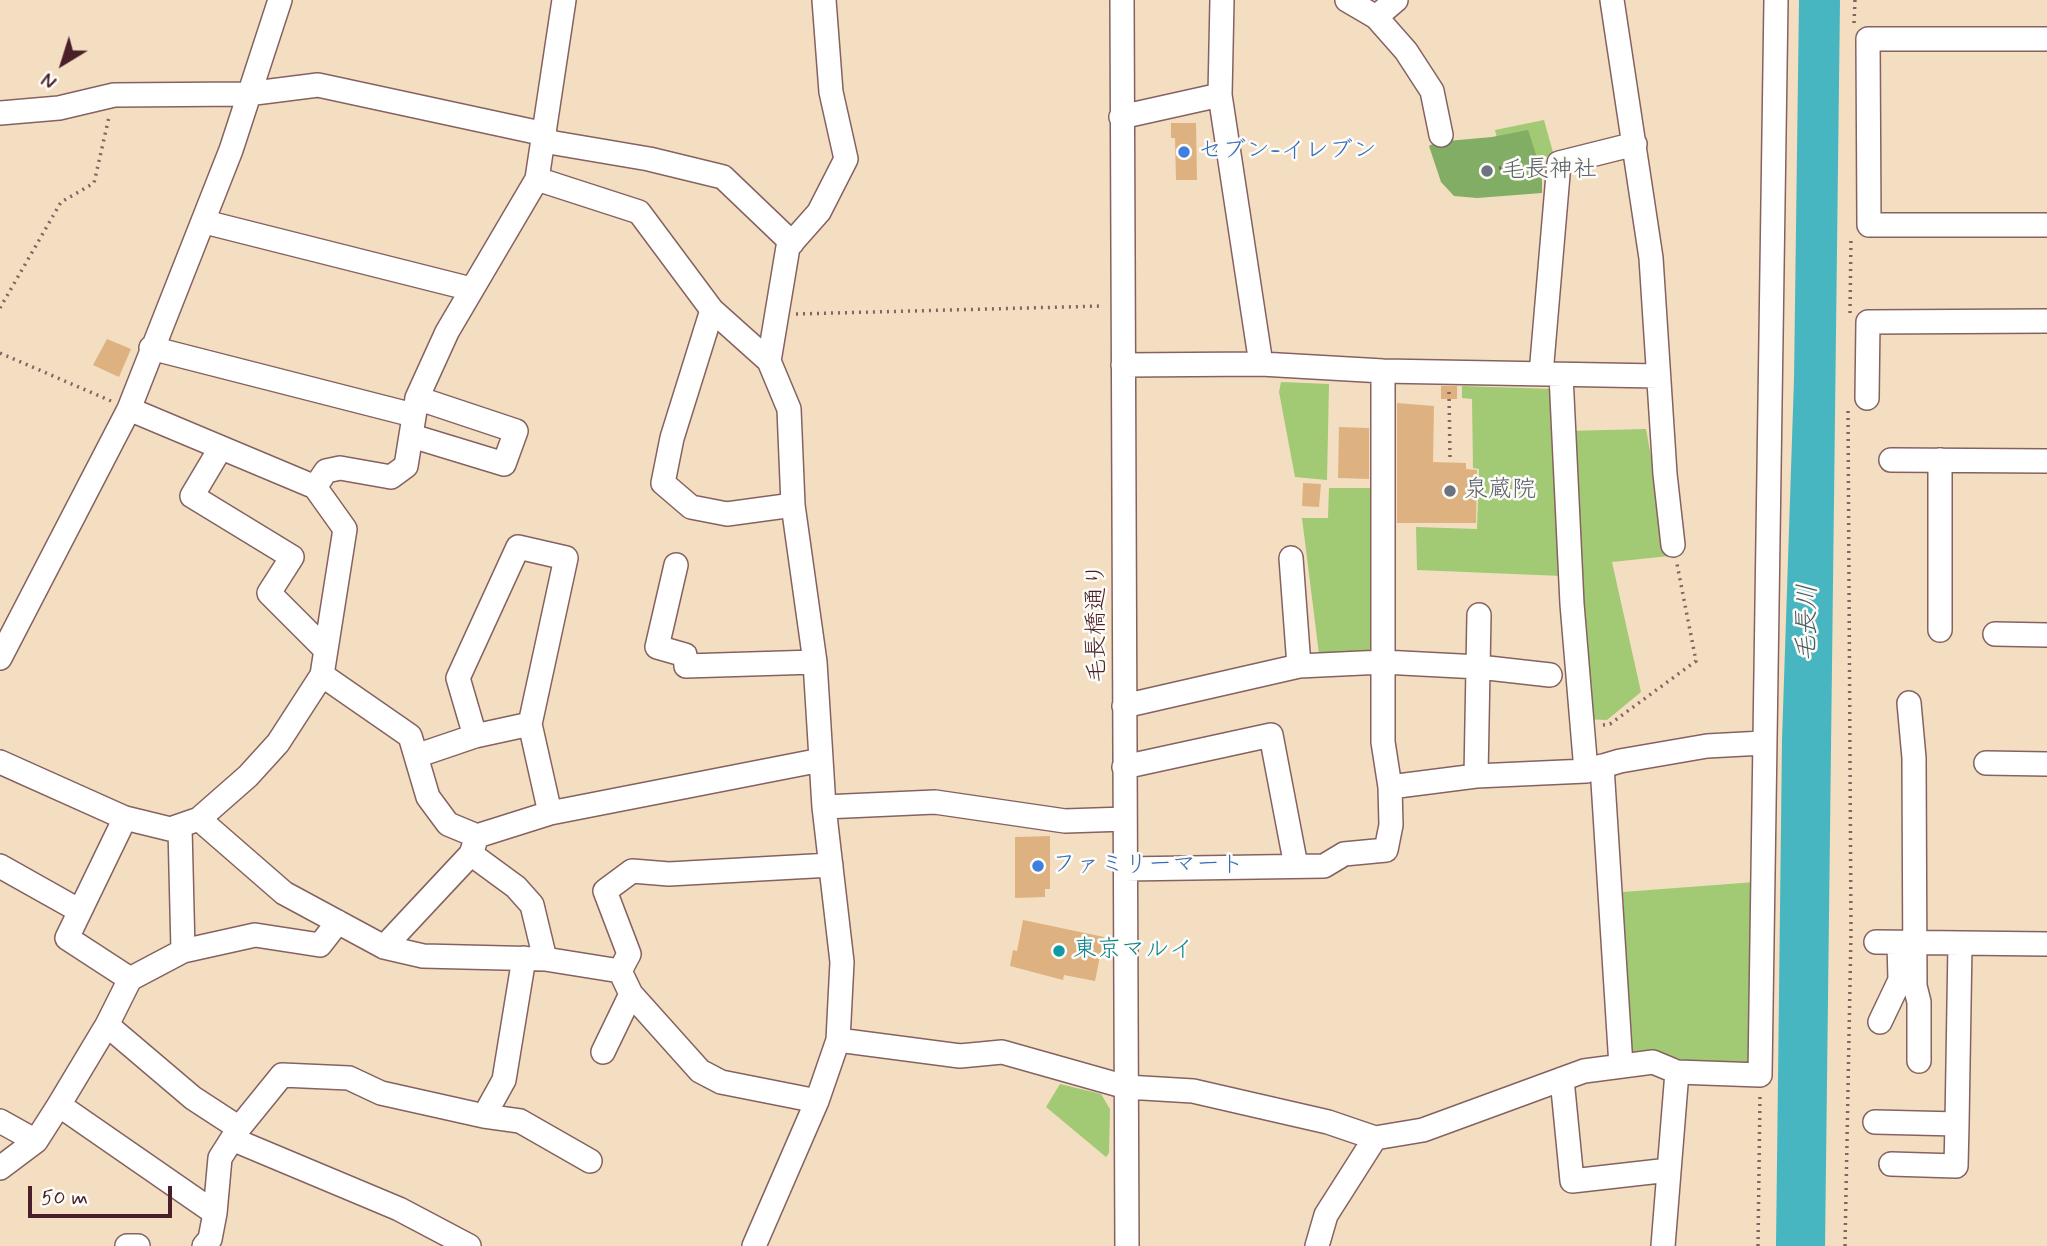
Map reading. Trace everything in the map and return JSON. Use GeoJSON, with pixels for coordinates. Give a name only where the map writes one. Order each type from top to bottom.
{"type":"FeatureCollection","features":[{"type":"Feature","properties":{"kind":"street"},"geometry":{"type":"LineString","coordinates":[[0,657],[129,409],[232,150],[247,94],[280,0]]}},
{"type":"Feature","properties":{"kind":"street"},"geometry":{"type":"LineString","coordinates":[[315,487],[326,471],[340,468],[391,477],[406,466],[414,416],[447,332],[537,179],[564,0]]}},
{"type":"Feature","properties":{"kind":"street"},"geometry":{"type":"LineString","coordinates":[[769,361],[788,247],[819,212],[846,159],[831,92],[824,0]]}},
{"type":"Feature","properties":{"kind":"street","name":"毛長橋通り"},"geometry":{"type":"LineString","coordinates":[[1122,0],[1127,1246]]}},
{"type":"Feature","properties":{"kind":"street"},"geometry":{"type":"LineString","coordinates":[[1222,0],[1220,95],[1261,363]]}},
{"type":"Feature","properties":{"kind":"street"},"geometry":{"type":"LineString","coordinates":[[1347,0],[1376,18],[1406,51],[1432,91],[1441,135]]}},
{"type":"Feature","properties":{"kind":"street"},"geometry":{"type":"LineString","coordinates":[[1376,18],[1396,0]]}},
{"type":"Feature","properties":{"kind":"street"},"geometry":{"type":"LineString","coordinates":[[1612,0],[1651,258],[1673,545]]}},
{"type":"Feature","properties":{"kind":"street"},"geometry":{"type":"LineString","coordinates":[[838,1040],[960,1056],[1002,1052],[1126,1087],[1193,1091],[1328,1122],[1376,1138],[1423,1130],[1584,1071],[1653,1062],[1677,1072],[1760,1075],[1776,0]]}},
{"type":"Feature","properties":{"kind":"street"},"geometry":{"type":"LineString","coordinates":[[2047,39],[1861,33],[1869,225],[2047,225]]}},
{"type":"Feature","properties":{"kind":"street"},"geometry":{"type":"LineString","coordinates":[[0,113],[59,108],[114,95],[247,94],[317,85],[723,177],[792,243]]}},
{"type":"Feature","properties":{"kind":"street"},"geometry":{"type":"LineString","coordinates":[[1121,117],[1220,95]]}},
{"type":"Feature","properties":{"kind":"street"},"geometry":{"type":"LineString","coordinates":[[1621,1066],[1594,768],[1582,726],[1567,526],[1551,375],[1559,163],[1635,144]]}},
{"type":"Feature","properties":{"kind":"street"},"geometry":{"type":"LineString","coordinates":[[537,179],[639,212],[712,310],[769,361],[789,409],[793,505],[815,662],[824,807],[842,962],[838,1040],[817,1101],[754,1246]]}},
{"type":"Feature","properties":{"kind":"street"},"geometry":{"type":"LineString","coordinates":[[205,222],[471,289]]}},
{"type":"Feature","properties":{"kind":"street"},"geometry":{"type":"LineString","coordinates":[[712,310],[672,438],[663,483],[691,507],[727,514],[793,505]]}},
{"type":"Feature","properties":{"kind":"street"},"geometry":{"type":"LineString","coordinates":[[1858,398],[1868,322],[2047,321]]}},
{"type":"Feature","properties":{"kind":"street"},"geometry":{"type":"LineString","coordinates":[[151,348],[414,416]]}},
{"type":"Feature","properties":{"kind":"street"},"geometry":{"type":"LineString","coordinates":[[1124,365],[1261,363],[1383,371],[1658,376]]}},
{"type":"Feature","properties":{"kind":"street"},"geometry":{"type":"LineString","coordinates":[[1125,869],[1324,866],[1344,854],[1386,850],[1391,825],[1390,787],[1383,742],[1383,371]]}},
{"type":"Feature","properties":{"kind":"street"},"geometry":{"type":"LineString","coordinates":[[0,762],[125,818],[170,829],[190,824],[248,776],[278,743],[322,675],[324,648],[345,529],[315,487],[129,409]]}},
{"type":"Feature","properties":{"kind":"street"},"geometry":{"type":"LineString","coordinates":[[220,449],[192,496],[292,557],[269,593],[324,648]]}},
{"type":"Feature","properties":{"kind":"street"},"geometry":{"type":"LineString","coordinates":[[1891,460],[2047,461]]}},
{"type":"Feature","properties":{"kind":"street"},"geometry":{"type":"LineString","coordinates":[[1940,460],[1940,630]]}},
{"type":"Feature","properties":{"kind":"street"},"geometry":{"type":"LineString","coordinates":[[475,736],[458,678],[518,547],[566,558],[530,724],[550,813]]}},
{"type":"Feature","properties":{"kind":"street"},"geometry":{"type":"LineString","coordinates":[[1291,558],[1299,666]]}},
{"type":"Feature","properties":{"kind":"street"},"geometry":{"type":"LineString","coordinates":[[676,565],[657,647],[685,655],[687,666],[815,662]]}},
{"type":"Feature","properties":{"kind":"street"},"geometry":{"type":"LineString","coordinates":[[1476,776],[1479,615]]}},
{"type":"Feature","properties":{"kind":"street"},"geometry":{"type":"LineString","coordinates":[[1995,634],[2047,635]]}},
{"type":"Feature","properties":{"kind":"street"},"geometry":{"type":"LineString","coordinates":[[1124,706],[1299,666],[1383,662],[1479,667],[1550,675]]}},
{"type":"Feature","properties":{"kind":"street"},"geometry":{"type":"LineString","coordinates":[[322,675],[410,736],[428,797],[448,824],[474,845],[532,905],[534,958],[503,1080],[484,1116]]}},
{"type":"Feature","properties":{"kind":"street"},"geometry":{"type":"LineString","coordinates":[[1880,1022],[1900,980],[1897,943],[1914,758],[1909,703]]}},
{"type":"Feature","properties":{"kind":"street"},"geometry":{"type":"LineString","coordinates":[[416,756],[475,736],[530,724]]}},
{"type":"Feature","properties":{"kind":"street"},"geometry":{"type":"LineString","coordinates":[[1124,767],[1271,735],[1296,866]]}},
{"type":"Feature","properties":{"kind":"street"},"geometry":{"type":"LineString","coordinates":[[1390,787],[1476,776],[1594,768],[1707,746],[1763,743]]}},
{"type":"Feature","properties":{"kind":"street"},"geometry":{"type":"LineString","coordinates":[[384,947],[474,845],[550,813],[821,760]]}},
{"type":"Feature","properties":{"kind":"street"},"geometry":{"type":"LineString","coordinates":[[1986,763],[2047,764]]}},
{"type":"Feature","properties":{"kind":"street"},"geometry":{"type":"LineString","coordinates":[[824,807],[935,802],[1065,821],[1125,819]]}},
{"type":"Feature","properties":{"kind":"street"},"geometry":{"type":"LineString","coordinates":[[125,818],[67,938],[130,979]]}},
{"type":"Feature","properties":{"kind":"street"},"geometry":{"type":"LineString","coordinates":[[190,824],[284,893],[384,947],[423,956],[534,958],[620,971]]}},
{"type":"Feature","properties":{"kind":"street"},"geometry":{"type":"LineString","coordinates":[[183,951],[190,824]]}},
{"type":"Feature","properties":{"kind":"street"},"geometry":{"type":"LineString","coordinates":[[620,971],[629,954],[605,891],[632,871],[669,874],[831,865]]}},
{"type":"Feature","properties":{"kind":"street"},"geometry":{"type":"LineString","coordinates":[[0,866],[80,911]]}},
{"type":"Feature","properties":{"kind":"street"},"geometry":{"type":"LineString","coordinates":[[0,1168],[36,1140],[107,1025],[130,979],[183,951],[255,935],[320,945],[338,922]]}},
{"type":"Feature","properties":{"kind":"street"},"geometry":{"type":"LineString","coordinates":[[1897,943],[2047,944]]}},
{"type":"Feature","properties":{"kind":"street"},"geometry":{"type":"LineString","coordinates":[[1897,943],[1919,1002],[1913,1046]]}},
{"type":"Feature","properties":{"kind":"street"},"geometry":{"type":"LineString","coordinates":[[1891,1164],[1956,1166],[1960,944]]}},
{"type":"Feature","properties":{"kind":"street"},"geometry":{"type":"LineString","coordinates":[[620,971],[631,993],[700,1071],[721,1082],[817,1101]]}},
{"type":"Feature","properties":{"kind":"street"},"geometry":{"type":"LineString","coordinates":[[603,1052],[631,993]]}},
{"type":"Feature","properties":{"kind":"street"},"geometry":{"type":"LineString","coordinates":[[107,1025],[235,1133],[399,1209],[469,1246]]}},
{"type":"Feature","properties":{"kind":"street"},"geometry":{"type":"LineString","coordinates":[[1663,1246],[1677,1072]]}},
{"type":"Feature","properties":{"kind":"street"},"geometry":{"type":"LineString","coordinates":[[204,1246],[215,1213],[220,1158],[235,1133],[282,1075],[349,1078],[381,1093],[484,1116],[520,1121],[590,1161]]}},
{"type":"Feature","properties":{"kind":"street"},"geometry":{"type":"LineString","coordinates":[[1562,1079],[1572,1181],[1669,1170]]}},
{"type":"Feature","properties":{"kind":"street"},"geometry":{"type":"LineString","coordinates":[[59,1105],[215,1213]]}},
{"type":"Feature","properties":{"kind":"street"},"geometry":{"type":"LineString","coordinates":[[0,1121],[36,1140]]}},
{"type":"Feature","properties":{"kind":"street"},"geometry":{"type":"LineString","coordinates":[[1875,1122],[1957,1124]]}},
{"type":"Feature","properties":{"kind":"street"},"geometry":{"type":"LineString","coordinates":[[1317,1246],[1326,1215],[1376,1138]]}},
{"type":"Feature","properties":{"kind":"street"},"geometry":{"type":"LineString","coordinates":[[127,1246],[138,1246]]}},
{"type":"Feature","properties":{"kind":"path"},"geometry":{"type":"LineString","coordinates":[[1855,0],[1861,33]]}},
{"type":"Feature","properties":{"kind":"path"},"geometry":{"type":"LineString","coordinates":[[0,308],[61,202],[94,183],[114,95]]}},
{"type":"Feature","properties":{"kind":"path"},"geometry":{"type":"LineString","coordinates":[[1499,168],[1545,166]]}},
{"type":"Feature","properties":{"kind":"path"},"geometry":{"type":"LineString","coordinates":[[1850,315],[1851,233]]}},
{"type":"Feature","properties":{"kind":"path"},"geometry":{"type":"LineString","coordinates":[[777,314],[1123,305]]}},
{"type":"Feature","properties":{"kind":"path"},"geometry":{"type":"LineString","coordinates":[[0,353],[129,409]]}},
{"type":"Feature","properties":{"kind":"path"},"geometry":{"type":"LineString","coordinates":[[1448,381],[1450,460]]}},
{"type":"Feature","properties":{"kind":"path"},"geometry":{"type":"LineString","coordinates":[[1845,1246],[1858,398]]}},
{"type":"Feature","properties":{"kind":"path"},"geometry":{"type":"LineString","coordinates":[[1582,726],[1610,724],[1696,661],[1673,545]]}},
{"type":"Feature","properties":{"kind":"path"},"geometry":{"type":"LineString","coordinates":[[1758,1246],[1760,1075]]}},
{"type":"Feature","properties":{"kind":"green space"},"geometry":{"type":"Polygon","coordinates":[[[1544,120],[1554,156],[1502,160],[1495,130],[1544,120]]]}},
{"type":"Feature","properties":{"kind":"green space"},"geometry":{"type":"Polygon","coordinates":[[[1528,130],[1542,173],[1542,193],[1477,198],[1454,196],[1441,182],[1429,146],[1436,142],[1492,137],[1528,130]]]}},
{"type":"Feature","properties":{"kind":"green space"},"geometry":{"type":"Polygon","coordinates":[[[1281,382],[1329,384],[1327,480],[1295,477],[1279,392],[1281,382]]]}},
{"type":"Feature","properties":{"kind":"green space"},"geometry":{"type":"Polygon","coordinates":[[[1462,386],[1554,389],[1562,576],[1417,570],[1416,527],[1477,529],[1479,469],[1473,468],[1472,399],[1462,398],[1462,386]]]}},
{"type":"Feature","properties":{"kind":"green space"},"geometry":{"type":"Polygon","coordinates":[[[1646,429],[1669,556],[1612,562],[1641,692],[1607,720],[1585,719],[1568,431],[1646,429]]]}},
{"type":"Feature","properties":{"kind":"green space"},"geometry":{"type":"Polygon","coordinates":[[[1329,488],[1374,488],[1374,645],[1368,651],[1324,658],[1319,654],[1302,518],[1328,518],[1329,488]]]}},
{"type":"Feature","properties":{"kind":"green space"},"geometry":{"type":"Polygon","coordinates":[[[1755,882],[1752,1063],[1704,1066],[1656,1052],[1629,1058],[1623,892],[1755,882]]]}},
{"type":"Feature","properties":{"kind":"green space"},"geometry":{"type":"Polygon","coordinates":[[[1060,1084],[1101,1094],[1110,1109],[1109,1153],[1106,1157],[1046,1107],[1060,1084]]]}},
{"type":"Feature","properties":{"kind":"water","name":"毛長川"},"geometry":{"type":"Polygon","coordinates":[[[1799,0],[1840,0],[1825,1246],[1776,1246],[1782,740],[1794,379],[1799,0]]]}},
{"type":"Feature","properties":{"kind":"building"},"geometry":{"type":"Polygon","coordinates":[[[1171,123],[1196,123],[1197,180],[1176,180],[1175,138],[1171,138],[1171,123]]]}},
{"type":"Feature","properties":{"kind":"building"},"geometry":{"type":"Polygon","coordinates":[[[107,339],[131,349],[119,377],[93,365],[107,339]]]}},
{"type":"Feature","properties":{"kind":"building"},"geometry":{"type":"Polygon","coordinates":[[[1441,386],[1457,386],[1457,399],[1441,399],[1441,386]]]}},
{"type":"Feature","properties":{"kind":"building"},"geometry":{"type":"Polygon","coordinates":[[[1397,403],[1434,406],[1433,462],[1466,463],[1466,469],[1477,470],[1476,523],[1397,523],[1397,403]]]}},
{"type":"Feature","properties":{"kind":"building"},"geometry":{"type":"Polygon","coordinates":[[[1339,427],[1369,428],[1369,479],[1338,478],[1339,427]]]}},
{"type":"Feature","properties":{"kind":"building"},"geometry":{"type":"Polygon","coordinates":[[[1303,483],[1321,484],[1319,507],[1302,506],[1303,483]]]}},
{"type":"Feature","properties":{"kind":"building"},"geometry":{"type":"Polygon","coordinates":[[[1050,836],[1050,889],[1045,889],[1045,897],[1015,898],[1015,837],[1050,836]]]}},
{"type":"Feature","properties":{"kind":"building","name":"東京マルイ"},"geometry":{"type":"Polygon","coordinates":[[[1023,920],[1104,937],[1095,981],[1064,975],[1063,980],[1010,966],[1013,950],[1017,951],[1023,920]]]}},
{"type":"Feature","properties":{"kind":"place","name":"セブン-イレブン"},"geometry":{"type":"Point","coordinates":[1184,152]}},
{"type":"Feature","properties":{"kind":"place","name":"毛長神社"},"geometry":{"type":"Point","coordinates":[1487,171]}},
{"type":"Feature","properties":{"kind":"place","name":"泉蔵院"},"geometry":{"type":"Point","coordinates":[1450,491]}},
{"type":"Feature","properties":{"kind":"place","name":"ファミリーマート"},"geometry":{"type":"Point","coordinates":[1038,866]}},
{"type":"Feature","properties":{"kind":"place","name":"東京マルイ"},"geometry":{"type":"Point","coordinates":[1059,951]}}]}
